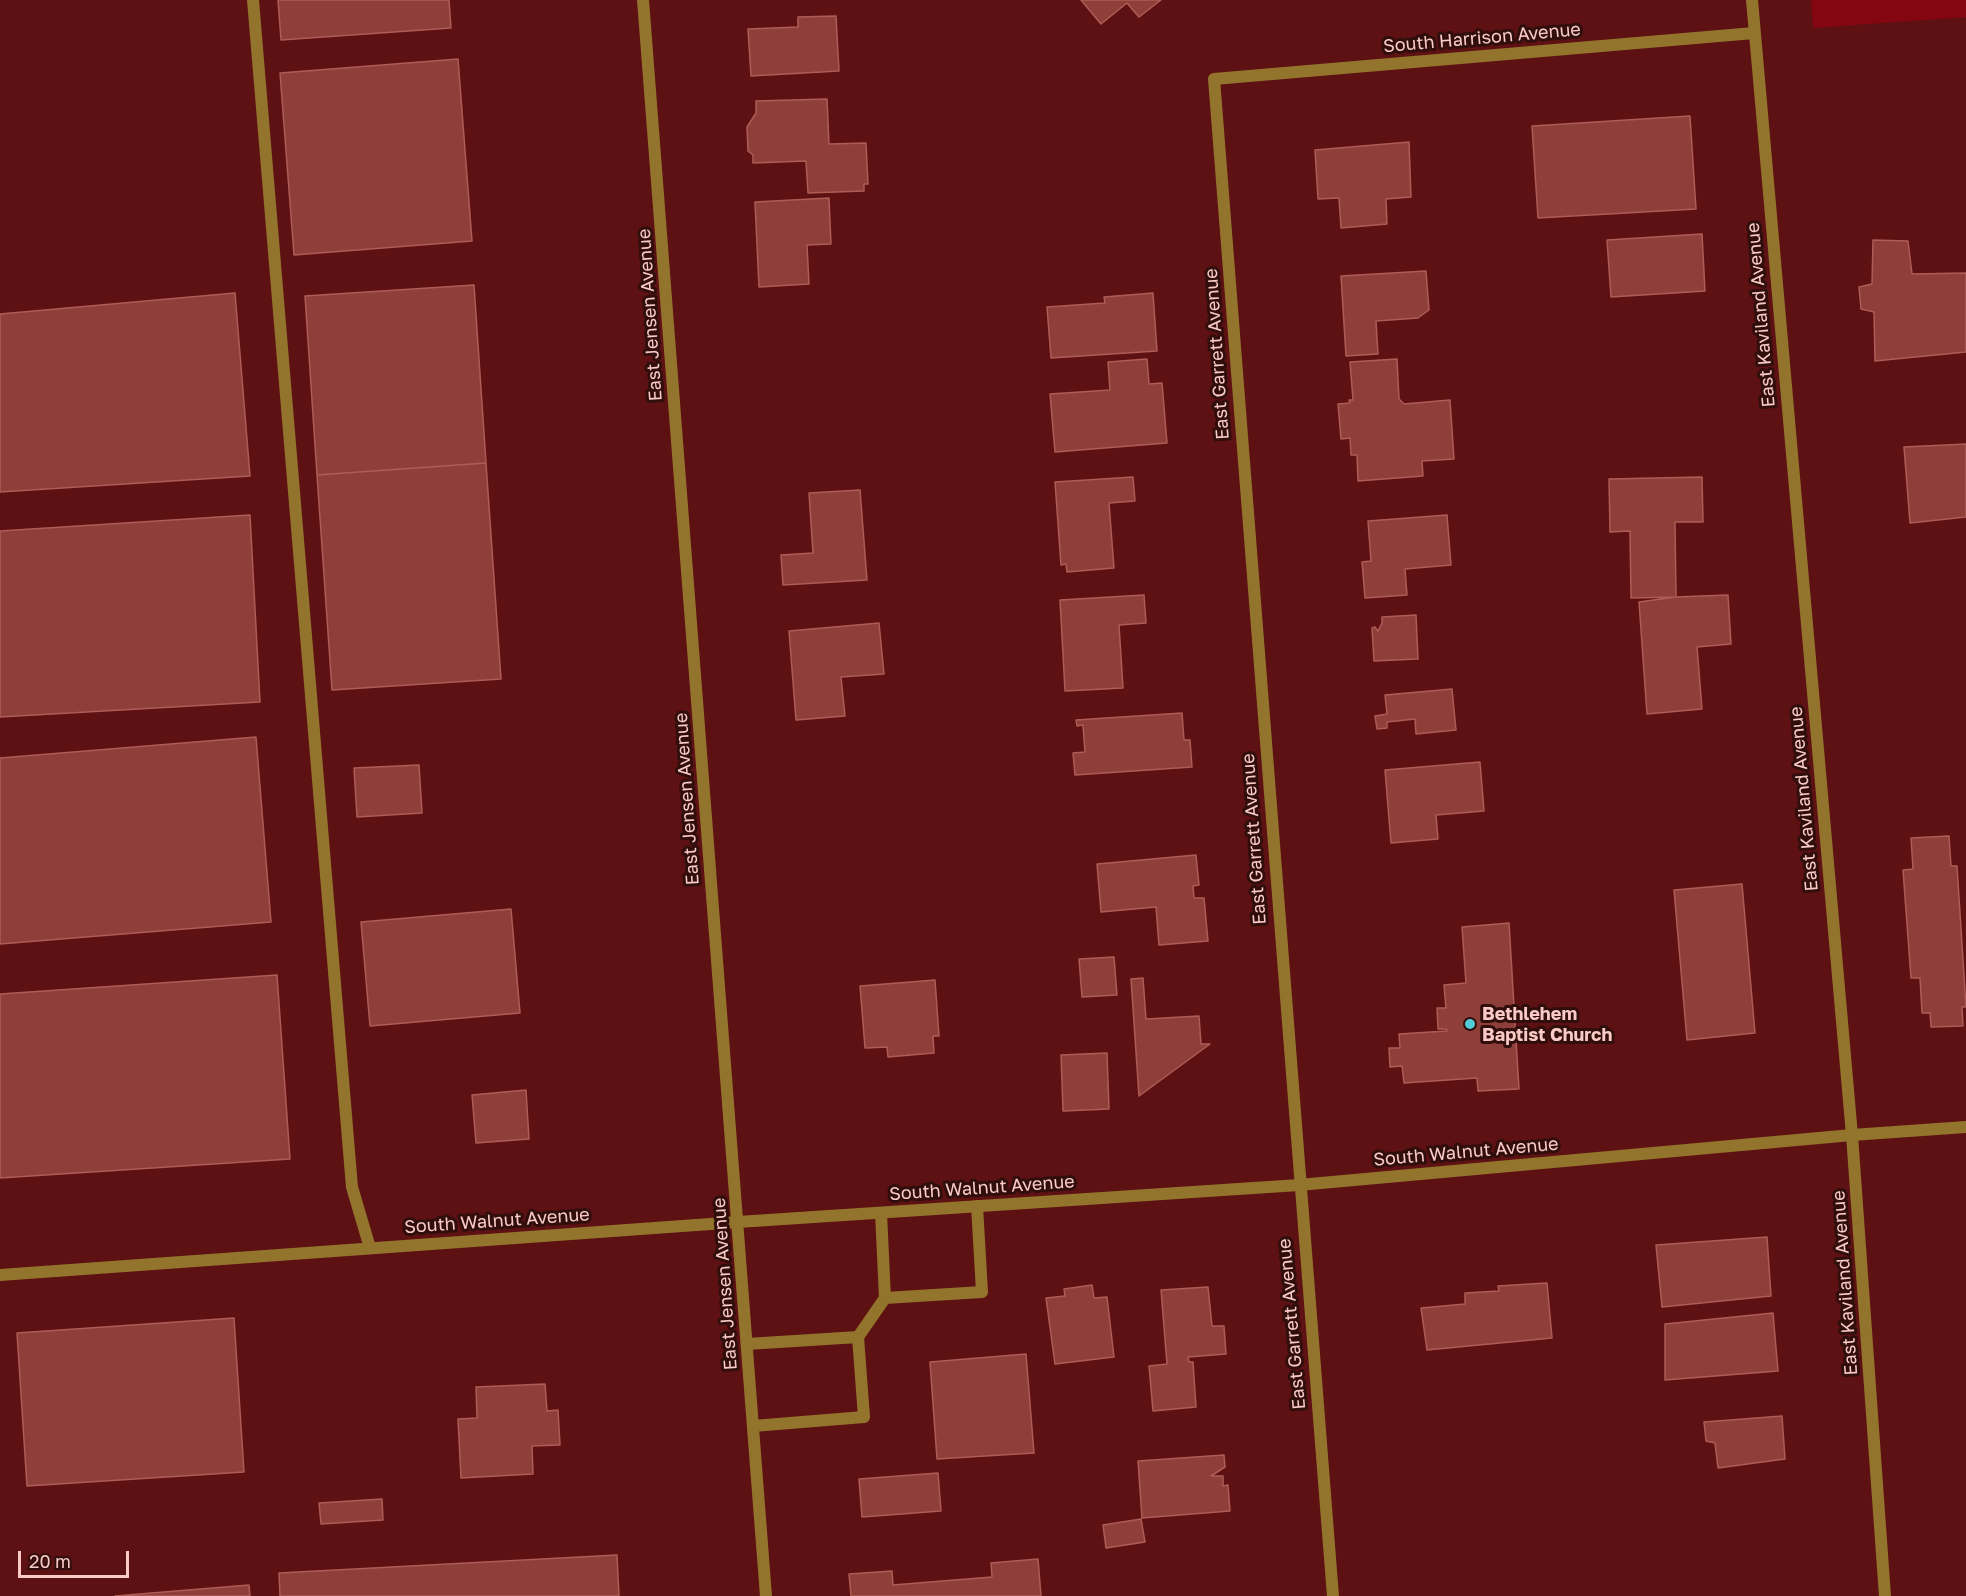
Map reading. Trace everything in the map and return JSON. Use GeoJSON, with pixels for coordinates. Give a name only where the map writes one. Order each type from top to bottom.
{"type":"FeatureCollection","features":[{"type":"Feature","properties":{"kind":"street"},"geometry":{"type":"LineString","coordinates":[[253,0],[352,1187],[370,1248]]}},
{"type":"Feature","properties":{"kind":"street","name":"East Jensen Avenue"},"geometry":{"type":"LineString","coordinates":[[643,0],[766,1596]]}},
{"type":"Feature","properties":{"kind":"street","name":"East Kaviland Avenue"},"geometry":{"type":"LineString","coordinates":[[1752,0],[1852,1135],[1885,1596]]}},
{"type":"Feature","properties":{"kind":"street","name":"South Harrison Avenue"},"geometry":{"type":"LineString","coordinates":[[1214,79],[1754,33]]}},
{"type":"Feature","properties":{"kind":"street","name":"East Garrett Avenue"},"geometry":{"type":"LineString","coordinates":[[1214,79],[1332,1596]]}},
{"type":"Feature","properties":{"kind":"street","name":"South Walnut Avenue"},"geometry":{"type":"LineString","coordinates":[[0,1275],[738,1222],[1299,1185],[1852,1135],[1966,1127]]}},
{"type":"Feature","properties":{"kind":"street"},"geometry":{"type":"LineString","coordinates":[[885,1298],[982,1292],[977,1206]]}},
{"type":"Feature","properties":{"kind":"street"},"geometry":{"type":"LineString","coordinates":[[753,1426],[864,1417],[858,1337],[885,1298],[881,1213]]}},
{"type":"Feature","properties":{"kind":"street"},"geometry":{"type":"LineString","coordinates":[[747,1344],[858,1337]]}},
{"type":"Feature","properties":{"kind":"shaded area"},"geometry":{"type":"Polygon","coordinates":[[[1811,0],[1966,0],[1966,17],[1813,28],[1811,0]]]}},
{"type":"Feature","properties":{"kind":"building"},"geometry":{"type":"Polygon","coordinates":[[[278,0],[449,0],[451,28],[281,40],[278,0]]]}},
{"type":"Feature","properties":{"kind":"building"},"geometry":{"type":"Polygon","coordinates":[[[1081,0],[1161,0],[1139,17],[1127,3],[1101,24],[1081,0]]]}},
{"type":"Feature","properties":{"kind":"building"},"geometry":{"type":"Polygon","coordinates":[[[836,16],[839,71],[751,76],[748,29],[798,27],[798,17],[836,16]]]}},
{"type":"Feature","properties":{"kind":"building"},"geometry":{"type":"Polygon","coordinates":[[[458,59],[472,241],[294,255],[280,73],[458,59]]]}},
{"type":"Feature","properties":{"kind":"building"},"geometry":{"type":"Polygon","coordinates":[[[827,99],[829,144],[866,143],[868,184],[864,184],[864,191],[808,193],[806,161],[753,163],[753,155],[748,151],[747,127],[756,113],[756,101],[827,99]]]}},
{"type":"Feature","properties":{"kind":"building"},"geometry":{"type":"Polygon","coordinates":[[[1690,116],[1696,209],[1538,218],[1532,126],[1690,116]]]}},
{"type":"Feature","properties":{"kind":"building"},"geometry":{"type":"Polygon","coordinates":[[[1409,142],[1411,197],[1386,199],[1387,224],[1341,228],[1339,198],[1318,199],[1315,150],[1409,142]]]}},
{"type":"Feature","properties":{"kind":"building"},"geometry":{"type":"Polygon","coordinates":[[[829,198],[831,244],[807,245],[809,284],[759,287],[755,202],[829,198]]]}},
{"type":"Feature","properties":{"kind":"building"},"geometry":{"type":"Polygon","coordinates":[[[1702,234],[1705,291],[1611,297],[1607,240],[1702,234]]]}},
{"type":"Feature","properties":{"kind":"building"},"geometry":{"type":"Polygon","coordinates":[[[1873,240],[1908,241],[1912,274],[1966,273],[1966,352],[1875,361],[1874,312],[1861,309],[1859,287],[1872,284],[1873,240]]]}},
{"type":"Feature","properties":{"kind":"building"},"geometry":{"type":"Polygon","coordinates":[[[1426,271],[1429,310],[1418,318],[1376,321],[1378,354],[1346,356],[1341,276],[1426,271]]]}},
{"type":"Feature","properties":{"kind":"building"},"geometry":{"type":"Polygon","coordinates":[[[474,285],[486,463],[317,475],[305,296],[474,285]]]}},
{"type":"Feature","properties":{"kind":"building"},"geometry":{"type":"Polygon","coordinates":[[[235,293],[250,476],[0,492],[0,314],[235,293]]]}},
{"type":"Feature","properties":{"kind":"building"},"geometry":{"type":"Polygon","coordinates":[[[1153,293],[1157,351],[1051,358],[1047,307],[1105,303],[1104,297],[1153,293]]]}},
{"type":"Feature","properties":{"kind":"building"},"geometry":{"type":"Polygon","coordinates":[[[1147,359],[1149,384],[1162,383],[1167,443],[1055,452],[1050,394],[1110,390],[1108,362],[1147,359]]]}},
{"type":"Feature","properties":{"kind":"building"},"geometry":{"type":"Polygon","coordinates":[[[1397,359],[1399,399],[1404,404],[1450,400],[1454,459],[1422,461],[1423,476],[1358,481],[1357,455],[1351,455],[1350,438],[1341,439],[1338,404],[1350,403],[1349,400],[1353,400],[1350,362],[1397,359]]]}},
{"type":"Feature","properties":{"kind":"building"},"geometry":{"type":"Polygon","coordinates":[[[1966,444],[1966,517],[1910,523],[1904,447],[1966,444]]]}},
{"type":"Feature","properties":{"kind":"building"},"geometry":{"type":"Polygon","coordinates":[[[486,463],[501,679],[332,690],[317,475],[486,463]]]}},
{"type":"Feature","properties":{"kind":"building"},"geometry":{"type":"Polygon","coordinates":[[[1133,477],[1135,501],[1109,503],[1114,568],[1067,572],[1066,564],[1061,565],[1055,482],[1133,477]]]}},
{"type":"Feature","properties":{"kind":"building"},"geometry":{"type":"Polygon","coordinates":[[[1702,477],[1703,522],[1675,522],[1676,597],[1631,598],[1630,531],[1610,532],[1609,479],[1702,477]]]}},
{"type":"Feature","properties":{"kind":"building"},"geometry":{"type":"Polygon","coordinates":[[[860,490],[867,580],[783,585],[781,555],[813,553],[809,493],[860,490]]]}},
{"type":"Feature","properties":{"kind":"building"},"geometry":{"type":"Polygon","coordinates":[[[250,515],[260,702],[0,717],[0,531],[250,515]]]}},
{"type":"Feature","properties":{"kind":"building"},"geometry":{"type":"Polygon","coordinates":[[[1447,515],[1451,565],[1405,569],[1407,595],[1365,598],[1362,562],[1371,561],[1368,521],[1447,515]]]}},
{"type":"Feature","properties":{"kind":"building"},"geometry":{"type":"Polygon","coordinates":[[[1144,595],[1146,623],[1119,625],[1123,688],[1065,691],[1060,600],[1144,595]]]}},
{"type":"Feature","properties":{"kind":"building"},"geometry":{"type":"Polygon","coordinates":[[[1728,595],[1731,644],[1697,647],[1702,709],[1647,714],[1639,602],[1676,597],[1728,595]]]}},
{"type":"Feature","properties":{"kind":"building"},"geometry":{"type":"Polygon","coordinates":[[[1416,615],[1418,659],[1374,661],[1372,628],[1375,627],[1378,631],[1382,617],[1416,615]]]}},
{"type":"Feature","properties":{"kind":"building"},"geometry":{"type":"Polygon","coordinates":[[[879,623],[884,674],[841,677],[845,716],[796,720],[789,631],[879,623]]]}},
{"type":"Feature","properties":{"kind":"building"},"geometry":{"type":"Polygon","coordinates":[[[1452,689],[1456,730],[1416,734],[1415,719],[1387,722],[1387,728],[1377,729],[1375,716],[1387,714],[1385,695],[1452,689]]]}},
{"type":"Feature","properties":{"kind":"building"},"geometry":{"type":"Polygon","coordinates":[[[1182,713],[1184,740],[1190,740],[1192,767],[1075,775],[1073,753],[1085,752],[1083,725],[1077,726],[1076,720],[1182,713]]]}},
{"type":"Feature","properties":{"kind":"building"},"geometry":{"type":"Polygon","coordinates":[[[256,737],[271,922],[0,944],[0,758],[256,737]]]}},
{"type":"Feature","properties":{"kind":"building"},"geometry":{"type":"Polygon","coordinates":[[[1480,762],[1484,811],[1436,815],[1438,839],[1391,843],[1385,770],[1480,762]]]}},
{"type":"Feature","properties":{"kind":"building"},"geometry":{"type":"Polygon","coordinates":[[[419,765],[422,813],[357,817],[354,768],[419,765]]]}},
{"type":"Feature","properties":{"kind":"building"},"geometry":{"type":"Polygon","coordinates":[[[1949,836],[1951,866],[1957,866],[1966,1007],[1962,1007],[1963,1026],[1931,1027],[1930,1013],[1922,1013],[1920,978],[1911,978],[1903,870],[1913,869],[1911,838],[1949,836]]]}},
{"type":"Feature","properties":{"kind":"building"},"geometry":{"type":"Polygon","coordinates":[[[1196,855],[1199,885],[1193,886],[1194,898],[1204,898],[1208,941],[1159,945],[1156,907],[1101,912],[1097,864],[1196,855]]]}},
{"type":"Feature","properties":{"kind":"building"},"geometry":{"type":"Polygon","coordinates":[[[1742,884],[1755,1033],[1687,1040],[1674,890],[1742,884]]]}},
{"type":"Feature","properties":{"kind":"building"},"geometry":{"type":"Polygon","coordinates":[[[511,909],[520,1013],[370,1026],[361,922],[511,909]]]}},
{"type":"Feature","properties":{"kind":"building"},"geometry":{"type":"Polygon","coordinates":[[[1509,923],[1519,1089],[1478,1091],[1477,1078],[1404,1083],[1402,1066],[1390,1067],[1389,1048],[1400,1048],[1399,1034],[1447,1031],[1438,1029],[1437,1008],[1446,1008],[1444,985],[1466,983],[1462,927],[1509,923]]]}},
{"type":"Feature","properties":{"kind":"building"},"geometry":{"type":"Polygon","coordinates":[[[1114,957],[1117,995],[1082,997],[1079,959],[1114,957]]]}},
{"type":"Feature","properties":{"kind":"building"},"geometry":{"type":"Polygon","coordinates":[[[277,975],[290,1159],[0,1178],[0,994],[277,975]]]}},
{"type":"Feature","properties":{"kind":"building"},"geometry":{"type":"Polygon","coordinates":[[[1143,978],[1146,1019],[1199,1016],[1201,1044],[1210,1044],[1139,1096],[1131,979],[1143,978]]]}},
{"type":"Feature","properties":{"kind":"building"},"geometry":{"type":"Polygon","coordinates":[[[935,980],[939,1036],[933,1036],[934,1053],[888,1057],[887,1047],[865,1048],[860,986],[935,980]]]}},
{"type":"Feature","properties":{"kind":"building"},"geometry":{"type":"Polygon","coordinates":[[[1107,1053],[1109,1109],[1063,1111],[1061,1055],[1107,1053]]]}},
{"type":"Feature","properties":{"kind":"building"},"geometry":{"type":"Polygon","coordinates":[[[526,1090],[529,1139],[476,1143],[472,1095],[526,1090]]]}},
{"type":"Feature","properties":{"kind":"building"},"geometry":{"type":"Polygon","coordinates":[[[1767,1237],[1771,1296],[1662,1307],[1656,1245],[1767,1237]]]}},
{"type":"Feature","properties":{"kind":"building"},"geometry":{"type":"Polygon","coordinates":[[[1547,1283],[1552,1338],[1427,1350],[1421,1308],[1465,1304],[1465,1293],[1499,1291],[1498,1286],[1547,1283]]]}},
{"type":"Feature","properties":{"kind":"building"},"geometry":{"type":"Polygon","coordinates":[[[1092,1285],[1094,1298],[1107,1297],[1114,1357],[1055,1364],[1046,1298],[1065,1296],[1064,1289],[1092,1285]]]}},
{"type":"Feature","properties":{"kind":"building"},"geometry":{"type":"Polygon","coordinates":[[[1208,1287],[1212,1326],[1224,1326],[1226,1354],[1188,1357],[1189,1362],[1193,1362],[1196,1407],[1153,1411],[1149,1366],[1167,1364],[1161,1290],[1208,1287]]]}},
{"type":"Feature","properties":{"kind":"building"},"geometry":{"type":"Polygon","coordinates":[[[1773,1313],[1778,1371],[1665,1380],[1665,1324],[1773,1313]]]}},
{"type":"Feature","properties":{"kind":"building"},"geometry":{"type":"Polygon","coordinates":[[[234,1318],[244,1472],[27,1486],[17,1333],[234,1318]]]}},
{"type":"Feature","properties":{"kind":"building"},"geometry":{"type":"Polygon","coordinates":[[[1026,1354],[1034,1453],[937,1459],[930,1362],[1026,1354]]]}},
{"type":"Feature","properties":{"kind":"building"},"geometry":{"type":"Polygon","coordinates":[[[545,1384],[547,1411],[558,1410],[560,1445],[532,1446],[533,1474],[461,1478],[458,1419],[477,1418],[476,1387],[545,1384]]]}},
{"type":"Feature","properties":{"kind":"building"},"geometry":{"type":"Polygon","coordinates":[[[1782,1416],[1785,1459],[1718,1468],[1715,1443],[1706,1441],[1704,1422],[1782,1416]]]}},
{"type":"Feature","properties":{"kind":"building"},"geometry":{"type":"Polygon","coordinates":[[[1224,1455],[1225,1467],[1211,1476],[1223,1476],[1223,1486],[1228,1485],[1230,1511],[1142,1518],[1138,1461],[1224,1455]]]}},
{"type":"Feature","properties":{"kind":"building"},"geometry":{"type":"Polygon","coordinates":[[[938,1473],[941,1511],[862,1517],[859,1479],[938,1473]]]}},
{"type":"Feature","properties":{"kind":"building"},"geometry":{"type":"Polygon","coordinates":[[[382,1499],[383,1520],[321,1524],[319,1503],[382,1499]]]}},
{"type":"Feature","properties":{"kind":"building"},"geometry":{"type":"Polygon","coordinates":[[[1141,1519],[1145,1542],[1106,1548],[1103,1525],[1141,1519]]]}},
{"type":"Feature","properties":{"kind":"building"},"geometry":{"type":"Polygon","coordinates":[[[617,1555],[619,1596],[280,1596],[279,1573],[617,1555]]]}},
{"type":"Feature","properties":{"kind":"building"},"geometry":{"type":"Polygon","coordinates":[[[1038,1559],[1041,1596],[851,1596],[849,1574],[892,1571],[893,1585],[992,1577],[991,1563],[1038,1559]]]}},
{"type":"Feature","properties":{"kind":"building"},"geometry":{"type":"Polygon","coordinates":[[[249,1585],[250,1596],[115,1596],[249,1585]]]}},
{"type":"Feature","properties":{"kind":"place","name":"Bethlehem Baptist Church"},"geometry":{"type":"Point","coordinates":[1470,1024]}}]}
